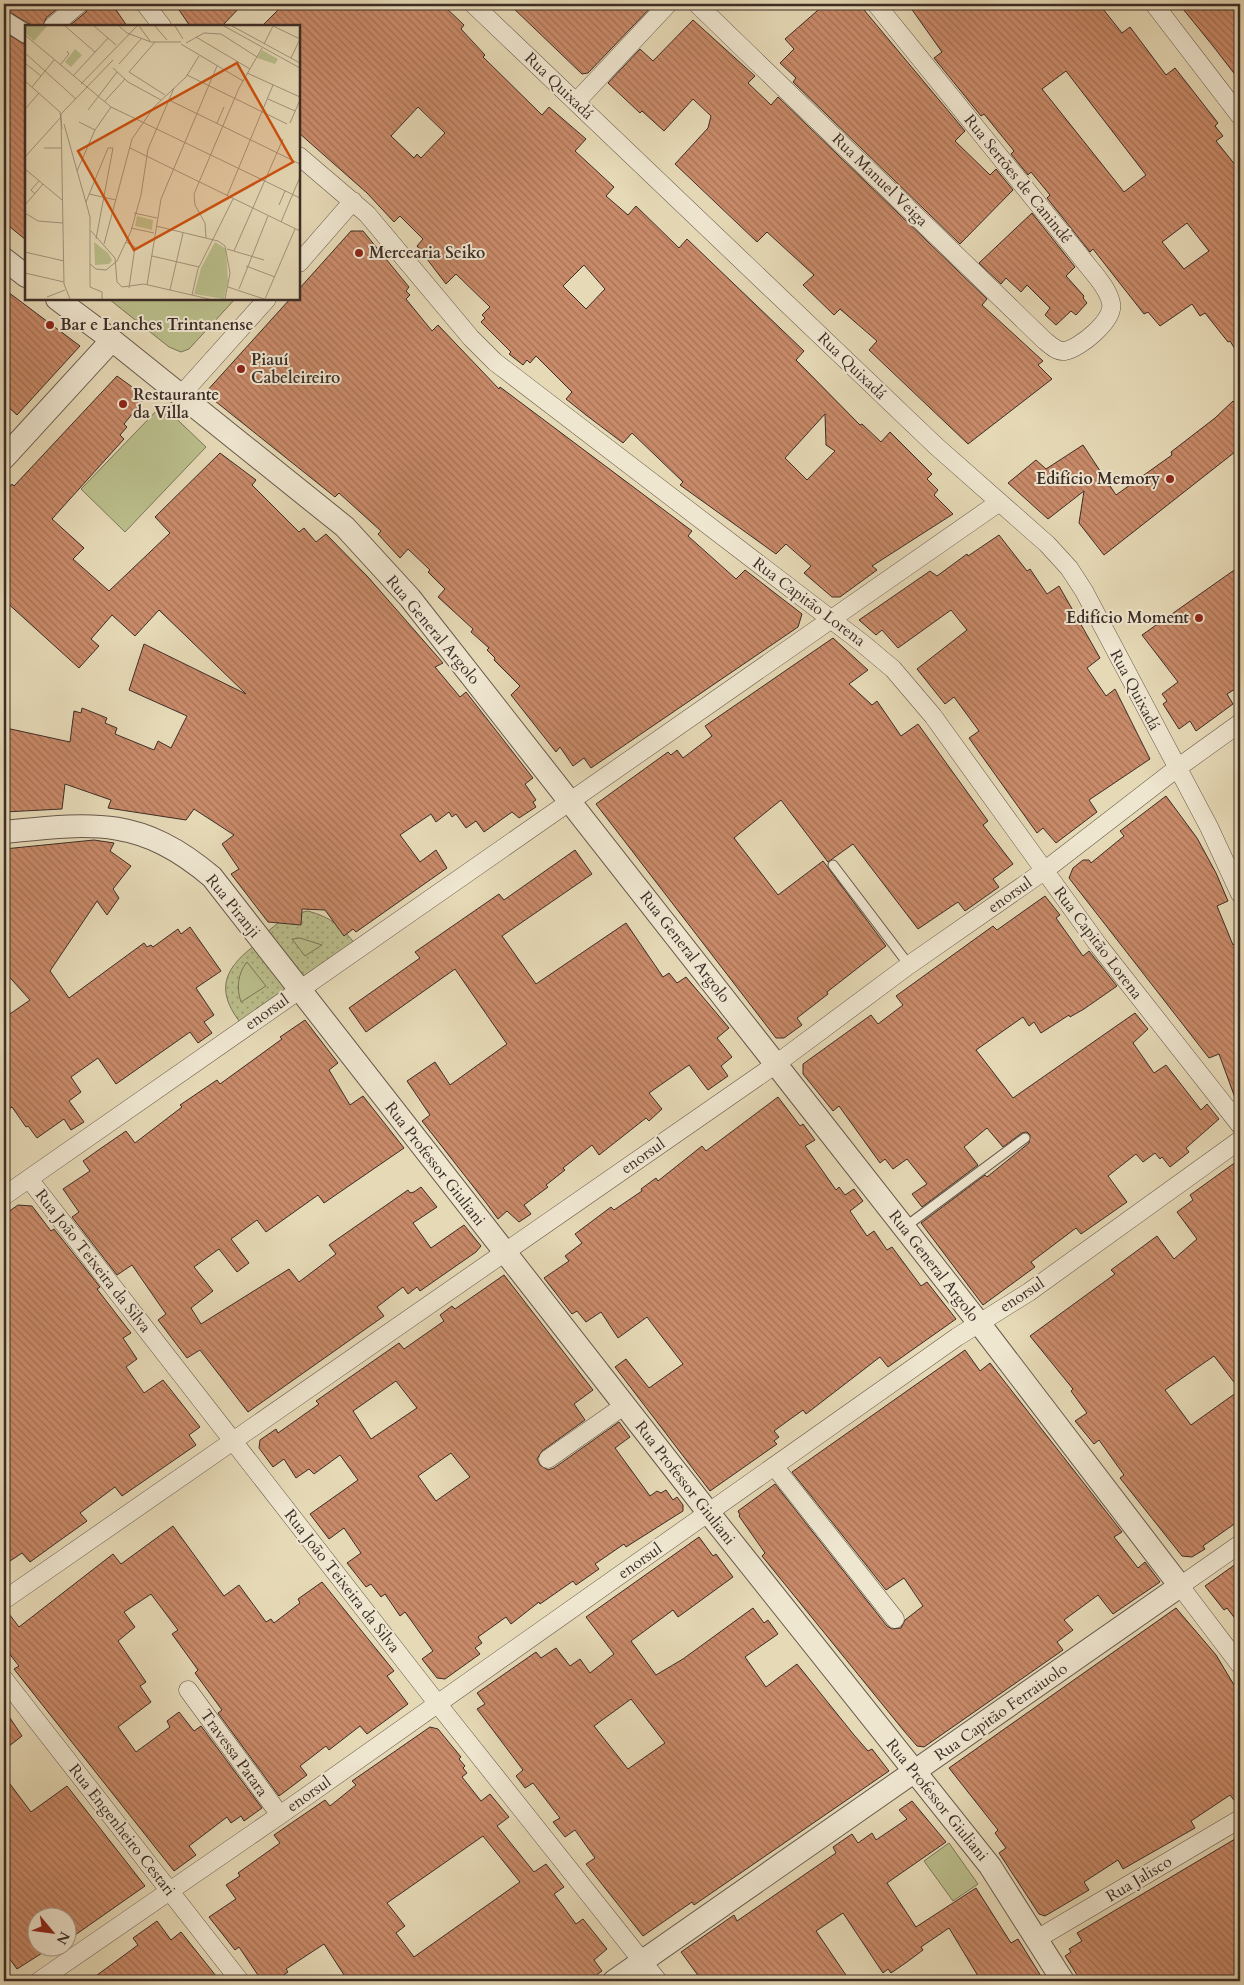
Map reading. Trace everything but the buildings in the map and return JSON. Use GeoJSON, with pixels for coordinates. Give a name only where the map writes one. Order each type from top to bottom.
{"type":"FeatureCollection","features":[{"type":"Feature","properties":{"kind":"street"},"geometry":{"type":"LineString","coordinates":[[54,25],[79,4]]}},
{"type":"Feature","properties":{"kind":"street"},"geometry":{"type":"LineString","coordinates":[[145,4],[161,25]]}},
{"type":"Feature","properties":{"kind":"street","name":"Rua Quixadá"},"geometry":{"type":"LineString","coordinates":[[474,4],[936,446],[998,503],[1047,544],[1069,568],[1084,591],[1176,769],[1209,827],[1240,894]]}},
{"type":"Feature","properties":{"kind":"street"},"geometry":{"type":"LineString","coordinates":[[576,102],[668,4]]}},
{"type":"Feature","properties":{"kind":"street","name":"Rua Manuel Veiga"},"geometry":{"type":"LineString","coordinates":[[697,4],[1044,340],[1054,348],[1065,351]]}},
{"type":"Feature","properties":{"kind":"street","name":"Rua Sertões de Canindé"},"geometry":{"type":"LineString","coordinates":[[876,4],[1081,257],[1108,294],[1112,305],[1110,315],[1102,326],[1080,343],[1065,351]]}},
{"type":"Feature","properties":{"kind":"street"},"geometry":{"type":"LineString","coordinates":[[1154,4],[1240,116]]}},
{"type":"Feature","properties":{"kind":"street"},"geometry":{"type":"LineString","coordinates":[[4,20],[25,33]]}},
{"type":"Feature","properties":{"kind":"street","name":"Rua Capitão Lorena"},"geometry":{"type":"LineString","coordinates":[[300,157],[367,214],[471,338],[495,362],[831,619],[893,670],[938,724],[1099,946],[1240,1125]]}},
{"type":"Feature","properties":{"kind":"street"},"geometry":{"type":"LineString","coordinates":[[300,262],[353,201]]}},
{"type":"Feature","properties":{"kind":"street"},"geometry":{"type":"LineString","coordinates":[[4,258],[25,275]]}},
{"type":"Feature","properties":{"kind":"street","name":"Rua General Argolo"},"geometry":{"type":"LineString","coordinates":[[58,300],[112,340],[345,527],[410,598],[571,800],[979,1323],[1240,1665]]}},
{"type":"Feature","properties":{"kind":"street"},"geometry":{"type":"LineString","coordinates":[[181,396],[266,300]]}},
{"type":"Feature","properties":{"kind":"street"},"geometry":{"type":"LineString","coordinates":[[4,458],[112,340]]}},
{"type":"Feature","properties":{"kind":"street","name":"enorsul"},"geometry":{"type":"LineString","coordinates":[[4,1196],[998,503]]}},
{"type":"Feature","properties":{"kind":"street","name":"enorsul"},"geometry":{"type":"LineString","coordinates":[[4,1600],[776,1064],[909,965],[1044,871],[1176,769],[1240,723]]}},
{"type":"Feature","properties":{"kind":"street","name":"Rua Piranji"},"geometry":{"type":"LineString","coordinates":[[4,832],[74,825],[105,826],[145,835],[170,847],[212,877],[299,990]]}},
{"type":"Feature","properties":{"kind":"street","name":"Rua Professor Giuliani"},"geometry":{"type":"LineString","coordinates":[[299,990],[708,1512],[990,1866],[1063,1981]]}},
{"type":"Feature","properties":{"kind":"street","name":"enorsul"},"geometry":{"type":"LineString","coordinates":[[40,1981],[280,1815],[979,1323],[1029,1292],[1240,1140]]}},
{"type":"Feature","properties":{"kind":"street","name":"Rua João Teixeira da Silva"},"geometry":{"type":"LineString","coordinates":[[29,1179],[437,1703],[658,1981]]}},
{"type":"Feature","properties":{"kind":"street"},"geometry":{"type":"LineString","coordinates":[[548,1459],[625,1405]]}},
{"type":"Feature","properties":{"kind":"street"},"geometry":{"type":"LineString","coordinates":[[774,1466],[895,1619]]}},
{"type":"Feature","properties":{"kind":"street","name":"Rua Capitão Ferraiuolo"},"geometry":{"type":"LineString","coordinates":[[614,1981],[915,1773],[1240,1544]]}},
{"type":"Feature","properties":{"kind":"street","name":"Rua Engenheiro Cestari"},"geometry":{"type":"LineString","coordinates":[[4,1679],[240,1981]]}},
{"type":"Feature","properties":{"kind":"street","name":"Travessa Patara"},"geometry":{"type":"LineString","coordinates":[[188,1690],[280,1815]]}},
{"type":"Feature","properties":{"kind":"street","name":"Rua Jalisco"},"geometry":{"type":"LineString","coordinates":[[1037,1939],[1240,1819]]}},
{"type":"Feature","properties":{"kind":"lane"},"geometry":{"type":"LineString","coordinates":[[833,865],[909,965]]}},
{"type":"Feature","properties":{"kind":"lane"},"geometry":{"type":"LineString","coordinates":[[904,1228],[1026,1138]]}},
{"type":"Feature","properties":{"kind":"green space"},"geometry":{"type":"Polygon","coordinates":[[[110,300],[234,300],[189,349],[181,352],[169,347],[110,300]]]}},
{"type":"Feature","properties":{"kind":"green space"},"geometry":{"type":"Polygon","coordinates":[[[162,405],[206,447],[125,532],[81,489],[162,405]]]}},
{"type":"Feature","properties":{"kind":"green space"},"geometry":{"type":"Polygon","coordinates":[[[308,911],[323,916],[335,923],[356,945],[305,981],[267,932],[288,915],[308,911]]]}},
{"type":"Feature","properties":{"kind":"green space"},"geometry":{"type":"Polygon","coordinates":[[[300,938],[322,945],[305,956],[292,939],[300,938]]]}},
{"type":"Feature","properties":{"kind":"green space"},"geometry":{"type":"Polygon","coordinates":[[[254,946],[290,992],[243,1026],[229,1003],[226,983],[235,964],[254,946]]]}},
{"type":"Feature","properties":{"kind":"green space"},"geometry":{"type":"Polygon","coordinates":[[[247,962],[266,986],[241,1002],[239,981],[247,962]]]}},
{"type":"Feature","properties":{"kind":"green space"},"geometry":{"type":"Polygon","coordinates":[[[949,1843],[978,1884],[953,1901],[924,1861],[949,1843]]]}},
{"type":"Feature","properties":{"kind":"place","name":"Mercearia Seiko"},"geometry":{"type":"Point","coordinates":[359,253]}},
{"type":"Feature","properties":{"kind":"place","name":"Bar e Lanches Trintanense"},"geometry":{"type":"Point","coordinates":[50,325]}},
{"type":"Feature","properties":{"kind":"place","name":"Piauí Cabeleireiro"},"geometry":{"type":"Point","coordinates":[241,369]}},
{"type":"Feature","properties":{"kind":"place","name":"Restaurante da Villa"},"geometry":{"type":"Point","coordinates":[123,404]}},
{"type":"Feature","properties":{"kind":"place","name":"Edifício Memory"},"geometry":{"type":"Point","coordinates":[1170,479]}},
{"type":"Feature","properties":{"kind":"place","name":"Edifício Moment"},"geometry":{"type":"Point","coordinates":[1199,618]}}]}
